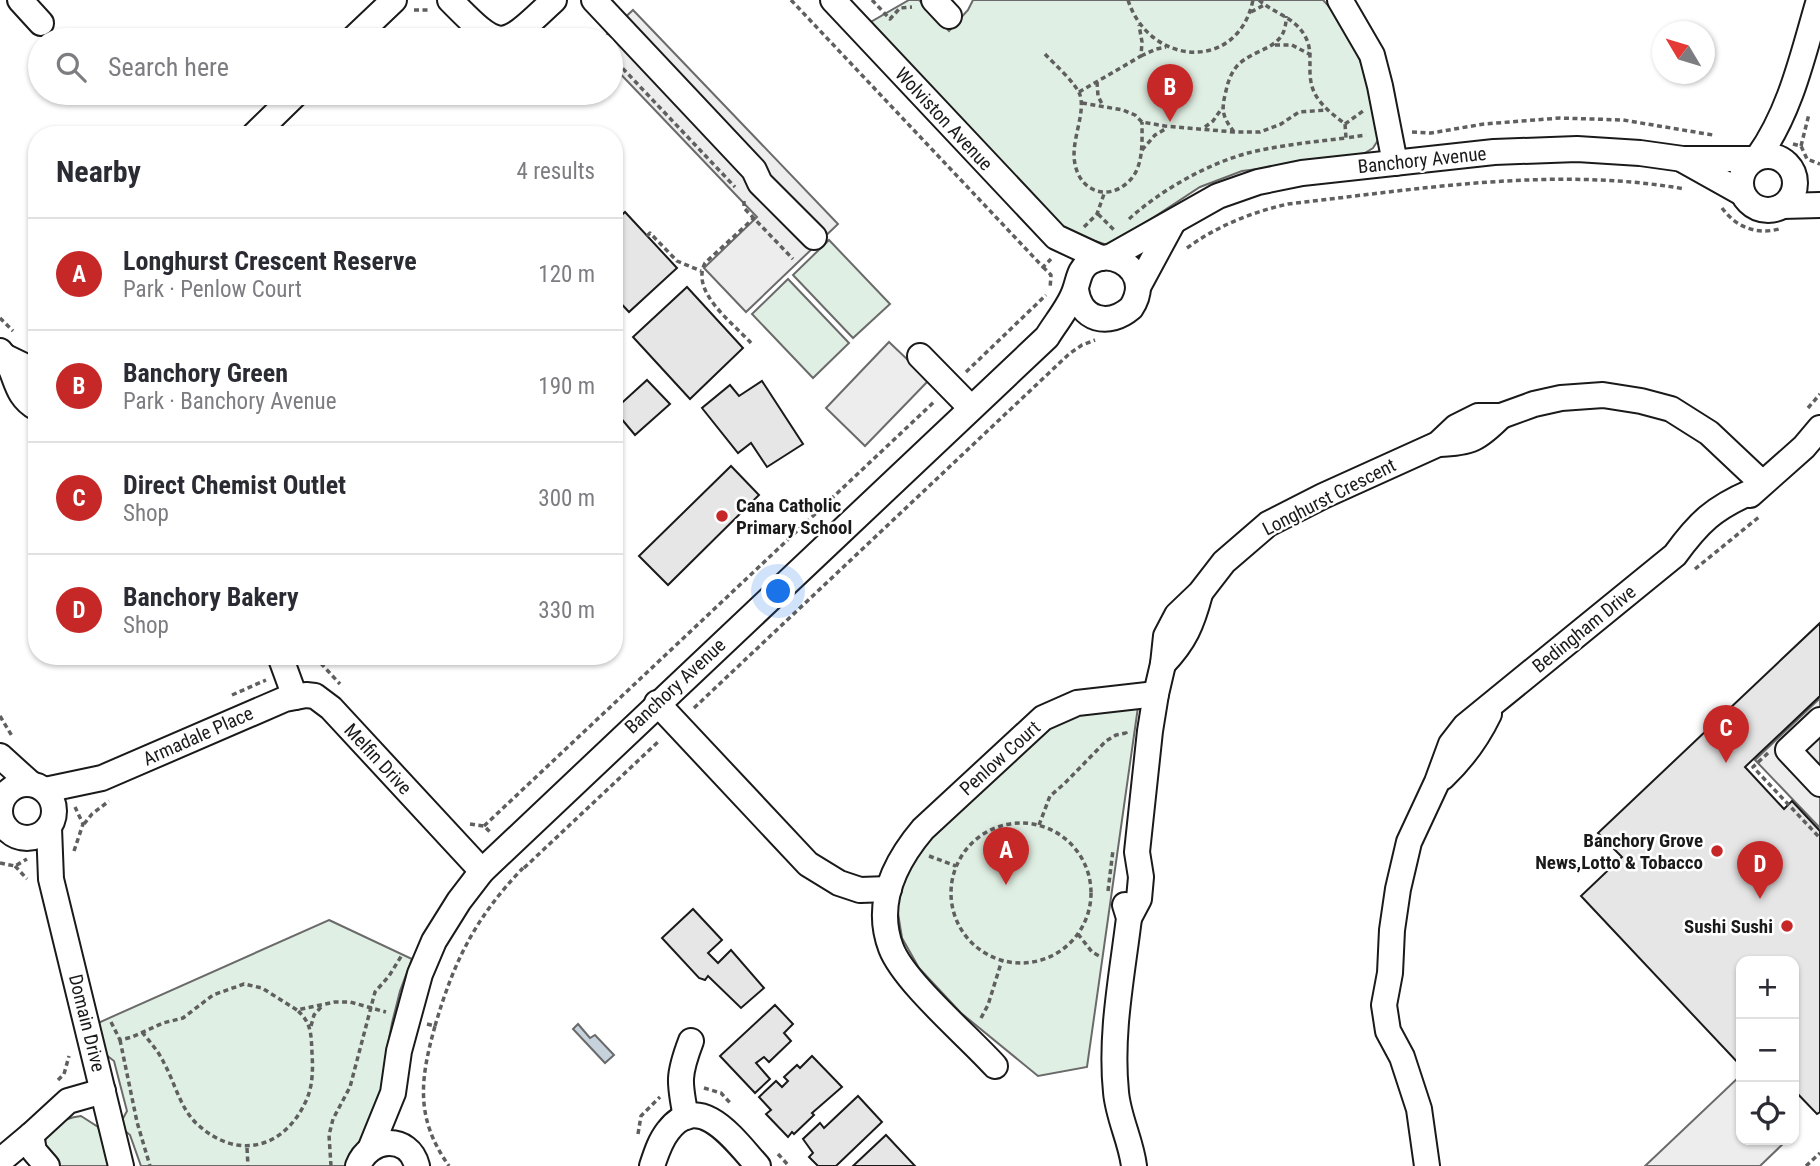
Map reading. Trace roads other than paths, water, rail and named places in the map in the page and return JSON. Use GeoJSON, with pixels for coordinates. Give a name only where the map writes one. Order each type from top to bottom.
{"type":"FeatureCollection","features":[{"type":"Feature","properties":{"kind":"street"},"geometry":{"type":"LineString","coordinates":[[20,0],[41,23]]}},
{"type":"Feature","properties":{"kind":"street"},"geometry":{"type":"LineString","coordinates":[[523,28],[554,0]]}},
{"type":"Feature","properties":{"kind":"street"},"geometry":{"type":"LineString","coordinates":[[594,0],[620,28]]}},
{"type":"Feature","properties":{"kind":"street","name":"Wolviston Avenue"},"geometry":{"type":"LineString","coordinates":[[833,0],[1062,243],[1076,287]]}},
{"type":"Feature","properties":{"kind":"street"},"geometry":{"type":"LineString","coordinates":[[1340,0],[1371,55],[1395,163]]}},
{"type":"Feature","properties":{"kind":"street"},"geometry":{"type":"LineString","coordinates":[[1784,217],[1793,192],[1774,158],[1819,0]]}},
{"type":"Feature","properties":{"kind":"street"},"geometry":{"type":"LineString","coordinates":[[454,4],[478,28]]}},
{"type":"Feature","properties":{"kind":"street"},"geometry":{"type":"LineString","coordinates":[[370,28],[401,8]]}},
{"type":"Feature","properties":{"kind":"street"},"geometry":{"type":"LineString","coordinates":[[623,31],[754,170],[760,183],[814,237]]}},
{"type":"Feature","properties":{"kind":"street"},"geometry":{"type":"LineString","coordinates":[[263,126],[285,105]]}},
{"type":"Feature","properties":{"kind":"street","name":"Banchory Avenue"},"geometry":{"type":"LineString","coordinates":[[1105,258],[1172,224],[1218,196],[1258,182],[1302,173],[1494,152],[1577,149],[1683,159],[1774,158]]}},
{"type":"Feature","properties":{"kind":"street"},"geometry":{"type":"LineString","coordinates":[[1774,158],[1820,190]]}},
{"type":"Feature","properties":{"kind":"street"},"geometry":{"type":"LineString","coordinates":[[1742,193],[1741,178],[1744,171],[1774,158]]}},
{"type":"Feature","properties":{"kind":"street","name":"Banchory Avenue"},"geometry":{"type":"LineString","coordinates":[[1683,159],[1742,193],[1752,205],[1784,217]]}},
{"type":"Feature","properties":{"kind":"street"},"geometry":{"type":"LineString","coordinates":[[1784,217],[1820,205]]}},
{"type":"Feature","properties":{"kind":"street"},"geometry":{"type":"LineString","coordinates":[[1138,287],[1129,266],[1120,260],[1105,258],[1090,262],[1082,269],[1076,287],[1078,301],[1103,329],[1131,308],[1138,287],[1172,224]]}},
{"type":"Feature","properties":{"kind":"street","name":"Wolviston Avenue"},"geometry":{"type":"LineString","coordinates":[[1062,243],[1105,258]]}},
{"type":"Feature","properties":{"kind":"street","name":"Banchory Avenue"},"geometry":{"type":"LineString","coordinates":[[365,1157],[393,1093],[399,1051],[420,974],[435,941],[459,901],[482,871],[1047,337],[1076,287]]}},
{"type":"Feature","properties":{"kind":"street","name":"Banchory Avenue"},"geometry":{"type":"LineString","coordinates":[[1047,337],[1103,329]]}},
{"type":"Feature","properties":{"kind":"street"},"geometry":{"type":"LineString","coordinates":[[3,354],[28,367]]}},
{"type":"Feature","properties":{"kind":"street"},"geometry":{"type":"LineString","coordinates":[[3,354],[24,400],[28,402]]}},
{"type":"Feature","properties":{"kind":"street"},"geometry":{"type":"LineString","coordinates":[[920,356],[971,408]]}},
{"type":"Feature","properties":{"kind":"street","name":"Longhurst Crescent"},"geometry":{"type":"LineString","coordinates":[[1138,1160],[1116,1095],[1114,1037],[1129,918],[1123,897],[1126,876],[1137,852],[1156,694],[1163,664],[1181,646],[1192,622],[1200,593],[1224,562],[1268,524],[1324,496],[1438,444],[1462,444],[1482,435],[1501,416],[1561,398],[1603,395],[1671,409],[1709,433],[1756,488]]}},
{"type":"Feature","properties":{"kind":"street","name":"Bedingham Drive"},"geometry":{"type":"LineString","coordinates":[[1427,1166],[1419,1109],[1402,1057],[1388,1031],[1384,1005],[1390,973],[1392,930],[1406,854],[1437,782],[1473,744],[1493,705],[1675,555],[1706,540],[1734,516],[1756,488],[1804,447],[1820,428]]}},
{"type":"Feature","properties":{"kind":"street"},"geometry":{"type":"LineString","coordinates":[[283,665],[295,696]]}},
{"type":"Feature","properties":{"kind":"street","name":"Penlow Court"},"geometry":{"type":"LineString","coordinates":[[995,1066],[914,982],[891,948],[884,909],[893,873],[902,856],[923,829],[1043,718],[1077,703],[1156,694]]}},
{"type":"Feature","properties":{"kind":"street","name":"Armadale Place"},"geometry":{"type":"LineString","coordinates":[[106,789],[272,703],[295,696]]}},
{"type":"Feature","properties":{"kind":"street","name":"Melfin Drive"},"geometry":{"type":"LineString","coordinates":[[295,696],[315,696],[331,708],[482,871]]}},
{"type":"Feature","properties":{"kind":"street"},"geometry":{"type":"LineString","coordinates":[[657,703],[808,864],[839,883],[860,890],[889,889]]}},
{"type":"Feature","properties":{"kind":"street"},"geometry":{"type":"LineString","coordinates":[[1820,720],[1788,750],[1820,784]]}},
{"type":"Feature","properties":{"kind":"street"},"geometry":{"type":"LineString","coordinates":[[7,748],[55,806],[59,815]]}},
{"type":"Feature","properties":{"kind":"street"},"geometry":{"type":"LineString","coordinates":[[17,786],[106,789],[59,815],[40,836],[14,839],[5,827],[1,798],[17,786]]}},
{"type":"Feature","properties":{"kind":"street","name":"Domain Drive"},"geometry":{"type":"LineString","coordinates":[[39,880],[59,815]]}},
{"type":"Feature","properties":{"kind":"street","name":"Domain Drive"},"geometry":{"type":"LineString","coordinates":[[14,839],[39,880],[103,1091],[121,1166]]}},
{"type":"Feature","properties":{"kind":"street"},"geometry":{"type":"LineString","coordinates":[[686,1117],[679,1082],[681,1066],[691,1041]]}},
{"type":"Feature","properties":{"kind":"street"},"geometry":{"type":"LineString","coordinates":[[0,1161],[68,1101],[103,1091]]}},
{"type":"Feature","properties":{"kind":"street","name":"Banchory Avenue"},"geometry":{"type":"LineString","coordinates":[[393,1093],[413,1159]]}},
{"type":"Feature","properties":{"kind":"street"},"geometry":{"type":"LineString","coordinates":[[652,1166],[668,1129],[686,1117],[698,1115],[710,1118],[723,1127],[758,1166]]}},
{"type":"Feature","properties":{"kind":"street"},"geometry":{"type":"LineString","coordinates":[[31,1135],[34,1151],[47,1166]]}},
{"type":"Feature","properties":{"kind":"street"},"geometry":{"type":"LineString","coordinates":[[365,1157],[382,1143],[393,1143],[413,1159]]}},
{"type":"Feature","properties":{"kind":"place","name":"Banchory Green"},"geometry":{"type":"Point","coordinates":[1170,122]}},
{"type":"Feature","properties":{"kind":"place","name":"Cana Catholic Primary School"},"geometry":{"type":"Point","coordinates":[722,516]}},
{"type":"Feature","properties":{"kind":"place","name":"Direct Chemist Outlet"},"geometry":{"type":"Point","coordinates":[1726,763]}},
{"type":"Feature","properties":{"kind":"place","name":"Banchory Grove News,Lotto & Tobacco"},"geometry":{"type":"Point","coordinates":[1717,851]}},
{"type":"Feature","properties":{"kind":"place","name":"Longhurst Crescent Reserve"},"geometry":{"type":"Point","coordinates":[1006,885]}},
{"type":"Feature","properties":{"kind":"place","name":"Banchory Bakery"},"geometry":{"type":"Point","coordinates":[1760,899]}},
{"type":"Feature","properties":{"kind":"place","name":"Sushi Sushi"},"geometry":{"type":"Point","coordinates":[1787,926]}}]}
